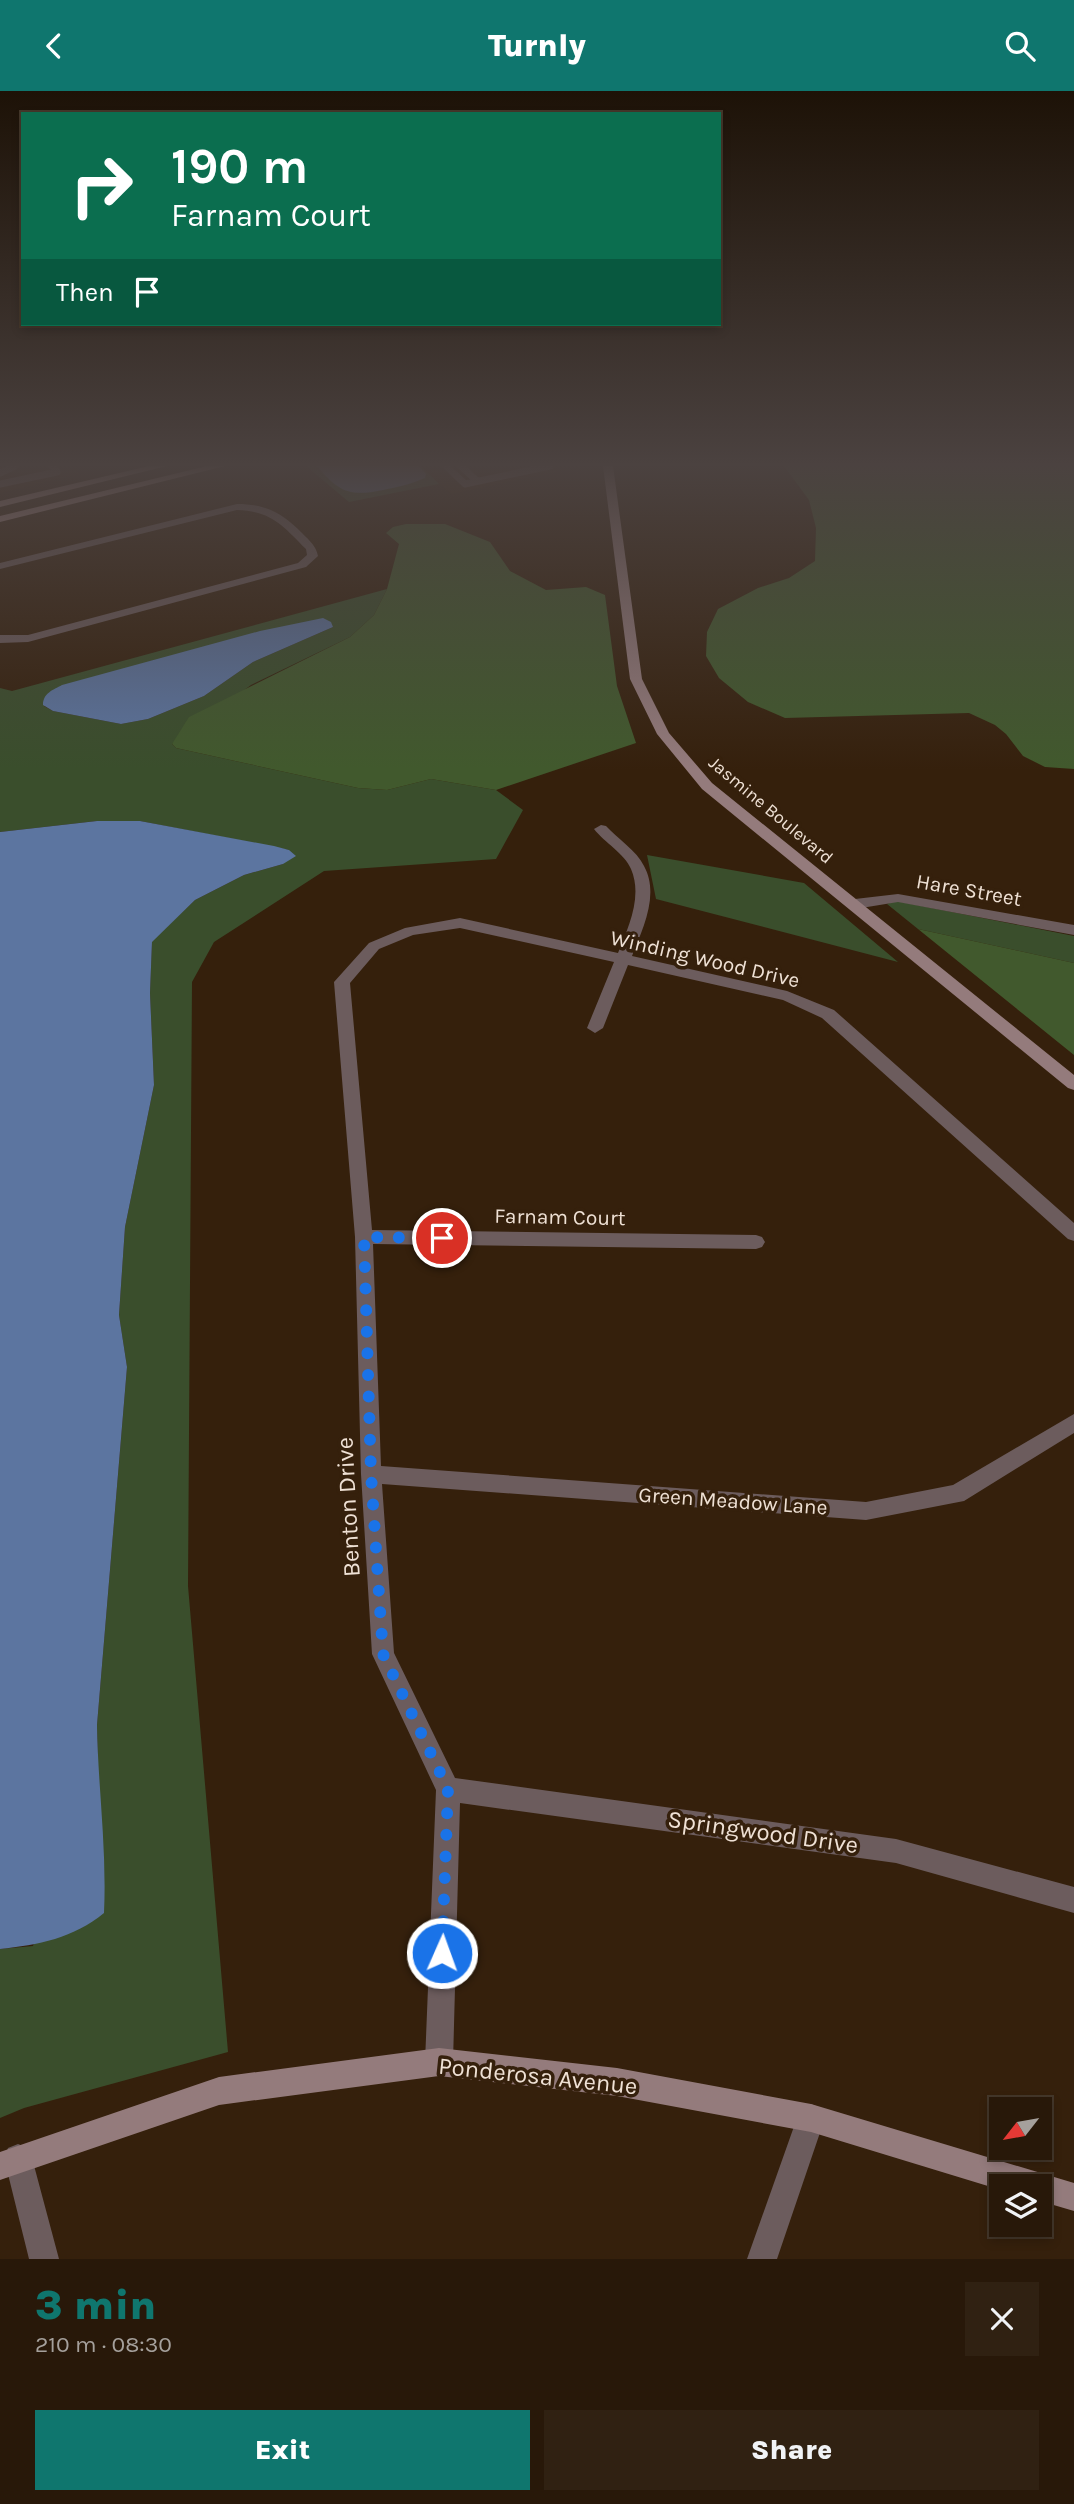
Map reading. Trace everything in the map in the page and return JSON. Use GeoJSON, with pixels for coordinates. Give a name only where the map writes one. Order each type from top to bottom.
{"type":"FeatureCollection","features":[{"type":"Feature","properties":{"kind":"street"},"geometry":{"type":"LineString","coordinates":[[0,639],[41,634],[294,567]]}},
{"type":"Feature","properties":{"kind":"street","name":"Jasmine Boulevard"},"geometry":{"type":"LineString","coordinates":[[621,567],[636,679],[663,734],[707,786],[1074,1084]]}},
{"type":"Feature","properties":{"kind":"street"},"geometry":{"type":"LineString","coordinates":[[595,1028],[641,915],[642,893],[638,867],[601,829]]}},
{"type":"Feature","properties":{"kind":"street","name":"Hare Street"},"geometry":{"type":"LineString","coordinates":[[855,904],[898,898],[1074,930]]}},
{"type":"Feature","properties":{"kind":"street","name":"Winding Wood Drive"},"geometry":{"type":"LineString","coordinates":[[374,946],[410,931],[460,923],[787,996],[828,1014],[1074,1234]]}},
{"type":"Feature","properties":{"kind":"street","name":"Benton Drive"},"geometry":{"type":"LineString","coordinates":[[374,946],[342,982],[364,1237],[371,1474],[383,1654],[448,1789],[439,2062]]}},
{"type":"Feature","properties":{"kind":"street","name":"Farnam Court"},"geometry":{"type":"LineString","coordinates":[[364,1237],[756,1242]]}},
{"type":"Feature","properties":{"kind":"street","name":"Green Meadow Lane"},"geometry":{"type":"LineString","coordinates":[[371,1474],[866,1511],[957,1494],[1074,1423]]}},
{"type":"Feature","properties":{"kind":"street","name":"Springwood Drive"},"geometry":{"type":"LineString","coordinates":[[448,1789],[896,1851],[1074,1900]]}},
{"type":"Feature","properties":{"kind":"street","name":"Ponderosa Avenue"},"geometry":{"type":"LineString","coordinates":[[9,2162],[219,2091],[439,2062],[617,2082],[811,2118],[998,2174]]}},
{"type":"Feature","properties":{"kind":"street"},"geometry":{"type":"LineString","coordinates":[[762,2259],[811,2118]]}},
{"type":"Feature","properties":{"kind":"street"},"geometry":{"type":"LineString","coordinates":[[9,2162],[44,2259]]}},
{"type":"Feature","properties":{"kind":"street","name":"Ponderosa Avenue"},"geometry":{"type":"LineString","coordinates":[[1052,2190],[1074,2197]]}},
{"type":"Feature","properties":{"kind":"green space"},"geometry":{"type":"Polygon","coordinates":[[[393,567],[507,567],[546,590],[586,587],[605,595],[617,686],[636,743],[496,790],[431,779],[387,790],[358,788],[176,748],[172,744],[189,717],[350,637],[374,615],[387,589],[393,567]]]}},
{"type":"Feature","properties":{"kind":"green space"},"geometry":{"type":"Polygon","coordinates":[[[806,567],[1074,567],[1074,769],[1045,767],[1023,756],[1006,734],[995,725],[969,713],[785,718],[748,702],[719,678],[706,656],[707,632],[718,609],[758,588],[789,578],[806,567]]]}},
{"type":"Feature","properties":{"kind":"green space"},"geometry":{"type":"Polygon","coordinates":[[[387,589],[374,615],[350,637],[251,685],[172,744],[176,748],[358,788],[387,790],[431,779],[496,790],[523,810],[496,859],[324,871],[214,942],[192,982],[188,1586],[228,2052],[24,2108],[0,2118],[0,1949],[33,1946],[98,1774],[97,1725],[127,1367],[119,1315],[125,1227],[154,1085],[150,993],[152,941],[195,900],[244,875],[283,864],[289,850],[140,821],[97,821],[0,832],[0,688],[12,691],[387,589]],[[333,627],[44,706],[53,711],[121,724],[148,719],[204,696],[253,662],[333,627]]]}},
{"type":"Feature","properties":{"kind":"green space"},"geometry":{"type":"Polygon","coordinates":[[[647,855],[804,883],[898,962],[656,899],[647,855]]]}},
{"type":"Feature","properties":{"kind":"green space"},"geometry":{"type":"Polygon","coordinates":[[[896,901],[1074,936],[1074,963],[918,929],[887,904],[896,901]]]}},
{"type":"Feature","properties":{"kind":"green space"},"geometry":{"type":"Polygon","coordinates":[[[918,929],[1074,963],[1074,1055],[918,929]]]}},
{"type":"Feature","properties":{"kind":"water"},"geometry":{"type":"Polygon","coordinates":[[[323,618],[331,622],[333,627],[253,662],[204,696],[148,719],[121,724],[53,711],[43,705],[47,695],[62,685],[260,631],[323,618]]]}},
{"type":"Feature","properties":{"kind":"water"},"geometry":{"type":"Polygon","coordinates":[[[97,821],[140,821],[274,846],[289,850],[296,856],[283,864],[244,875],[195,900],[152,942],[150,993],[154,1085],[125,1227],[119,1315],[127,1367],[97,1725],[104,1913],[80,1929],[55,1939],[0,1949],[0,832],[97,821]]]}},
{"type":"Feature","properties":{"kind":"route"},"geometry":{"type":"LineString","coordinates":[[442,1238],[364,1237],[371,1474],[383,1654],[448,1789],[442,1953]]}}]}
